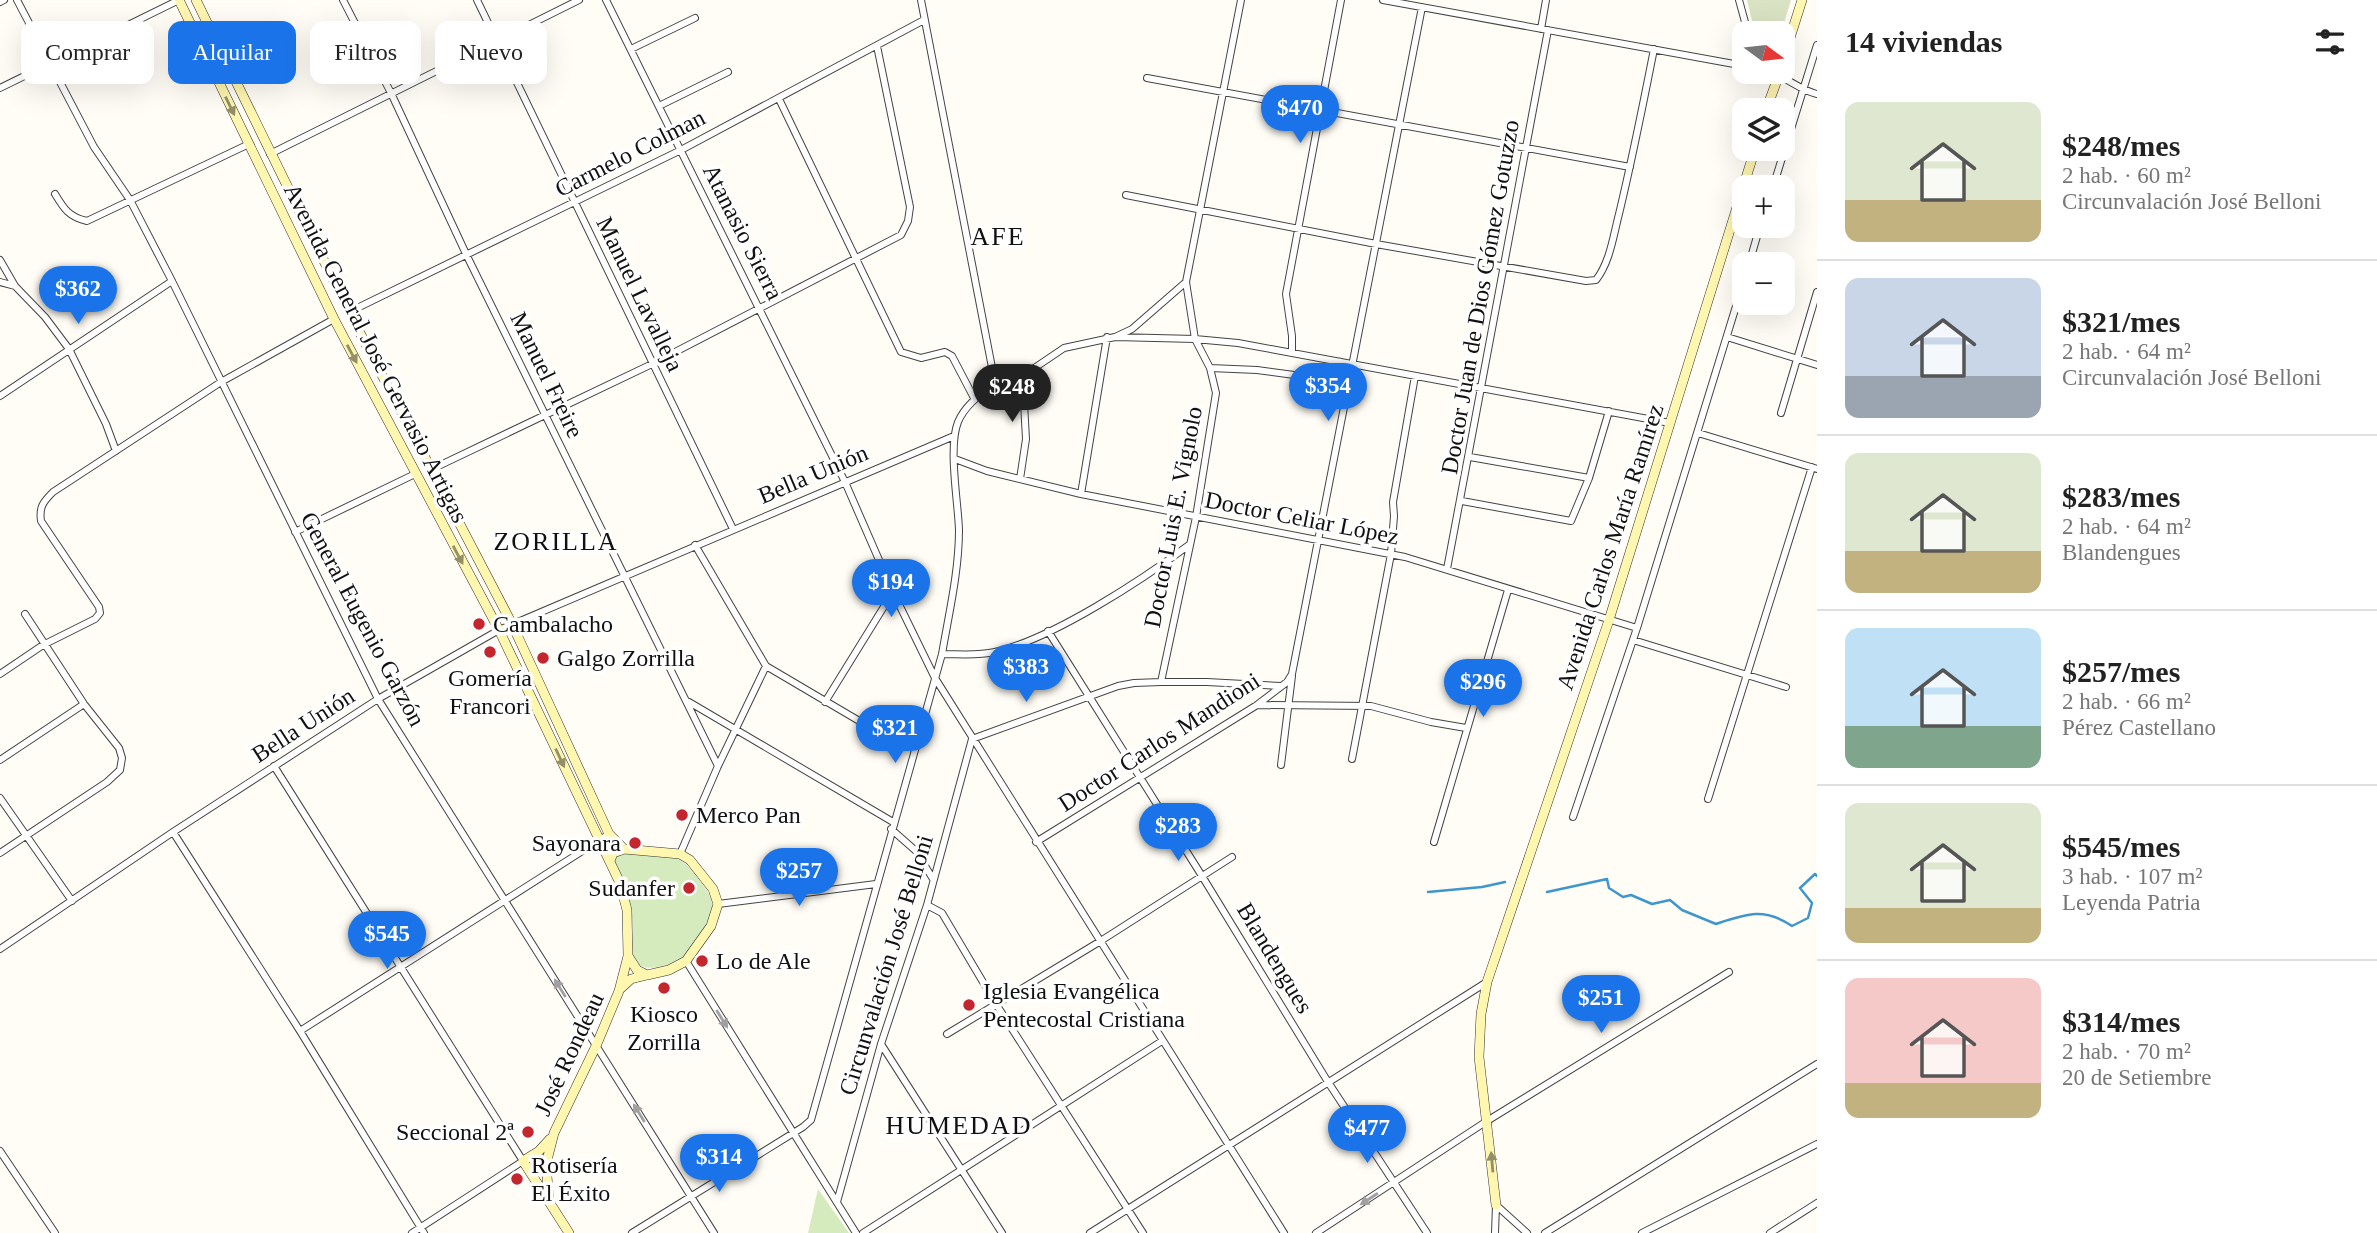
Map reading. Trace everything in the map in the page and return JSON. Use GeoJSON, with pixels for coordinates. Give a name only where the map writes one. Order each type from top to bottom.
{"type":"FeatureCollection","features":[{"type":"Feature","properties":{"kind":"main road","name":"Avenida General José Gervasio Artigas"},"geometry":{"type":"LineString","coordinates":[[179,0],[334,319],[499,630],[610,861],[620,883],[627,910],[628,956]]}},
{"type":"Feature","properties":{"kind":"main road","name":"Avenida General José Gervasio Artigas"},"geometry":{"type":"LineString","coordinates":[[196,0],[349,312],[512,624],[609,834],[624,849]]}},
{"type":"Feature","properties":{"kind":"main road"},"geometry":{"type":"LineString","coordinates":[[1795,21],[1802,0]]}},
{"type":"Feature","properties":{"kind":"main road","name":"Avenida Carlos María Ramírez"},"geometry":{"type":"LineString","coordinates":[[1496,1205],[1479,1057],[1481,1014],[1487,982],[1609,620],[1751,161]]}},
{"type":"Feature","properties":{"kind":"main road"},"geometry":{"type":"LineString","coordinates":[[610,861],[613,853],[624,849],[680,853],[690,860],[713,889],[718,904],[711,926],[686,961]]}},
{"type":"Feature","properties":{"kind":"main road"},"geometry":{"type":"LineString","coordinates":[[628,956],[637,970],[647,975]]}},
{"type":"Feature","properties":{"kind":"main road","name":"José Rondeau"},"geometry":{"type":"LineString","coordinates":[[549,1200],[546,1164],[554,1133],[619,991],[628,956]]}},
{"type":"Feature","properties":{"kind":"main road","name":"José Rondeau"},"geometry":{"type":"LineString","coordinates":[[619,991],[631,979],[669,970],[686,961]]}},
{"type":"Feature","properties":{"kind":"main road","name":"José Rondeau"},"geometry":{"type":"LineString","coordinates":[[523,1161],[539,1151],[554,1133]]}},
{"type":"Feature","properties":{"kind":"main road"},"geometry":{"type":"LineString","coordinates":[[523,1161],[569,1233]]}},
{"type":"Feature","properties":{"kind":"street","name":"General Eugenio Garzón"},"geometry":{"type":"LineString","coordinates":[[17,0],[28,21]]}},
{"type":"Feature","properties":{"kind":"street"},"geometry":{"type":"LineString","coordinates":[[137,21],[179,0]]}},
{"type":"Feature","properties":{"kind":"street","name":"Manuel Freire"},"geometry":{"type":"LineString","coordinates":[[343,0],[391,93],[467,256],[718,766]]}},
{"type":"Feature","properties":{"kind":"street","name":"Manuel Lavalleja"},"geometry":{"type":"LineString","coordinates":[[477,0],[488,21]]}},
{"type":"Feature","properties":{"kind":"street"},"geometry":{"type":"LineString","coordinates":[[536,21],[579,0]]}},
{"type":"Feature","properties":{"kind":"street","name":"Atanasio Sierra"},"geometry":{"type":"LineString","coordinates":[[606,0],[845,482],[893,592],[935,678],[1284,1233]]}},
{"type":"Feature","properties":{"kind":"street"},"geometry":{"type":"LineString","coordinates":[[921,0],[995,383]]}},
{"type":"Feature","properties":{"kind":"street","name":"Doctor Luis E. Vignolo"},"geometry":{"type":"LineString","coordinates":[[1161,682],[1196,517],[1216,393],[1210,368],[1195,339],[1186,282],[1241,0]]}},
{"type":"Feature","properties":{"kind":"street"},"geometry":{"type":"LineString","coordinates":[[1292,353],[1286,294],[1341,0]]}},
{"type":"Feature","properties":{"kind":"street"},"geometry":{"type":"LineString","coordinates":[[1383,0],[1732,64]]}},
{"type":"Feature","properties":{"kind":"street","name":"Doctor Juan de Dios Gómez Gotuzzo"},"geometry":{"type":"LineString","coordinates":[[1447,569],[1527,148],[1545,30],[1546,0]]}},
{"type":"Feature","properties":{"kind":"street"},"geometry":{"type":"LineString","coordinates":[[1739,0],[1745,21]]}},
{"type":"Feature","properties":{"kind":"street","name":"Doctor Carlos Mandioni"},"geometry":{"type":"LineString","coordinates":[[1036,842],[1257,705],[1292,674],[1422,7]]}},
{"type":"Feature","properties":{"kind":"street"},"geometry":{"type":"LineString","coordinates":[[631,49],[695,18]]}},
{"type":"Feature","properties":{"kind":"street","name":"Carmelo Colman"},"geometry":{"type":"LineString","coordinates":[[349,312],[681,150],[925,20]]}},
{"type":"Feature","properties":{"kind":"street"},"geometry":{"type":"LineString","coordinates":[[1777,175],[1817,45]]}},
{"type":"Feature","properties":{"kind":"street"},"geometry":{"type":"LineString","coordinates":[[430,470],[652,364],[901,235],[908,221],[909,207],[877,46]]}},
{"type":"Feature","properties":{"kind":"street"},"geometry":{"type":"LineString","coordinates":[[1126,195],[1376,244],[1586,281],[1595,280],[1604,270],[1630,167],[1654,50]]}},
{"type":"Feature","properties":{"kind":"street"},"geometry":{"type":"LineString","coordinates":[[270,154],[435,71]]}},
{"type":"Feature","properties":{"kind":"street"},"geometry":{"type":"LineString","coordinates":[[659,106],[728,72]]}},
{"type":"Feature","properties":{"kind":"street"},"geometry":{"type":"LineString","coordinates":[[1147,78],[1630,167]]}},
{"type":"Feature","properties":{"kind":"street"},"geometry":{"type":"LineString","coordinates":[[0,89],[21,79]]}},
{"type":"Feature","properties":{"kind":"street","name":"General Eugenio Garzón"},"geometry":{"type":"LineString","coordinates":[[62,84],[94,147],[130,200],[172,281],[378,699],[715,1233]]}},
{"type":"Feature","properties":{"kind":"street","name":"Manuel Lavalleja"},"geometry":{"type":"LineString","coordinates":[[518,84],[733,529]]}},
{"type":"Feature","properties":{"kind":"street"},"geometry":{"type":"LineString","coordinates":[[1792,84],[1803,91],[1817,94]]}},
{"type":"Feature","properties":{"kind":"street"},"geometry":{"type":"LineString","coordinates":[[779,99],[901,352],[921,358],[945,352],[952,356],[974,398]]}},
{"type":"Feature","properties":{"kind":"street"},"geometry":{"type":"LineString","coordinates":[[55,194],[67,213],[76,219],[87,221],[249,144]]}},
{"type":"Feature","properties":{"kind":"street"},"geometry":{"type":"LineString","coordinates":[[0,260],[15,286],[45,317],[69,349],[106,424],[116,451]]}},
{"type":"Feature","properties":{"kind":"street"},"geometry":{"type":"LineString","coordinates":[[0,396],[172,281]]}},
{"type":"Feature","properties":{"kind":"street"},"geometry":{"type":"LineString","coordinates":[[0,282],[15,286]]}},
{"type":"Feature","properties":{"kind":"street"},"geometry":{"type":"LineString","coordinates":[[1115,337],[1146,320],[1186,282]]}},
{"type":"Feature","properties":{"kind":"street"},"geometry":{"type":"LineString","coordinates":[[1781,413],[1817,292]]}},
{"type":"Feature","properties":{"kind":"street","name":"Avenida Carlos María Ramírez"},"geometry":{"type":"LineString","coordinates":[[1573,817],[1637,628],[1734,315]]}},
{"type":"Feature","properties":{"kind":"street"},"geometry":{"type":"LineString","coordinates":[[0,674],[43,645],[95,619],[100,613],[99,607],[41,521],[42,503],[53,492],[221,383],[334,319]]}},
{"type":"Feature","properties":{"kind":"street"},"geometry":{"type":"LineString","coordinates":[[1081,494],[1107,337]]}},
{"type":"Feature","properties":{"kind":"street","name":"Circunvalación José Belloni"},"geometry":{"type":"LineString","coordinates":[[632,1233],[793,1133],[811,1120],[815,1111],[942,653],[955,579],[959,532],[954,436],[958,420],[974,398],[995,383],[1027,373],[1064,348],[1107,337],[1195,339],[1238,343],[1670,423]]}},
{"type":"Feature","properties":{"kind":"street"},"geometry":{"type":"LineString","coordinates":[[1727,337],[1817,365]]}},
{"type":"Feature","properties":{"kind":"street"},"geometry":{"type":"LineString","coordinates":[[1210,368],[1257,370],[1309,377],[1326,373],[1339,362]]}},
{"type":"Feature","properties":{"kind":"street"},"geometry":{"type":"LineString","coordinates":[[1020,479],[1026,439],[1024,403],[1027,373]]}},
{"type":"Feature","properties":{"kind":"street"},"geometry":{"type":"LineString","coordinates":[[1352,759],[1391,554],[1393,502],[1415,376]]}},
{"type":"Feature","properties":{"kind":"street"},"geometry":{"type":"LineString","coordinates":[[1462,501],[1571,522],[1589,478],[1609,411]]}},
{"type":"Feature","properties":{"kind":"street"},"geometry":{"type":"LineString","coordinates":[[1698,433],[1814,468],[1708,799]]}},
{"type":"Feature","properties":{"kind":"street","name":"Bella Unión"},"geometry":{"type":"LineString","coordinates":[[0,949],[173,832],[378,699],[499,630],[954,436]]}},
{"type":"Feature","properties":{"kind":"street"},"geometry":{"type":"LineString","coordinates":[[1470,457],[1589,478]]}},
{"type":"Feature","properties":{"kind":"street","name":"Doctor Celiar López"},"geometry":{"type":"LineString","coordinates":[[955,459],[1081,494],[1391,554],[1637,628]]}},
{"type":"Feature","properties":{"kind":"street"},"geometry":{"type":"LineString","coordinates":[[295,532],[415,474]]}},
{"type":"Feature","properties":{"kind":"street"},"geometry":{"type":"LineString","coordinates":[[695,545],[766,666],[860,722]]}},
{"type":"Feature","properties":{"kind":"street"},"geometry":{"type":"LineString","coordinates":[[942,653],[978,655],[998,651],[1048,631],[1090,609],[1189,545]]}},
{"type":"Feature","properties":{"kind":"street"},"geometry":{"type":"LineString","coordinates":[[1434,842],[1508,590]]}},
{"type":"Feature","properties":{"kind":"street"},"geometry":{"type":"LineString","coordinates":[[825,702],[893,592]]}},
{"type":"Feature","properties":{"kind":"street"},"geometry":{"type":"LineString","coordinates":[[0,853],[107,782],[120,770],[119,748],[84,704],[25,614]]}},
{"type":"Feature","properties":{"kind":"street","name":"Blandengues"},"geometry":{"type":"LineString","coordinates":[[1048,631],[1328,1082],[1427,1233]]}},
{"type":"Feature","properties":{"kind":"street"},"geometry":{"type":"LineString","coordinates":[[1633,640],[1786,687]]}},
{"type":"Feature","properties":{"kind":"street"},"geometry":{"type":"LineString","coordinates":[[680,853],[766,666]]}},
{"type":"Feature","properties":{"kind":"street"},"geometry":{"type":"LineString","coordinates":[[1281,765],[1292,674]]}},
{"type":"Feature","properties":{"kind":"street"},"geometry":{"type":"LineString","coordinates":[[972,739],[1118,686],[1134,683],[1207,682],[1281,686]]}},
{"type":"Feature","properties":{"kind":"street"},"geometry":{"type":"LineString","coordinates":[[687,701],[892,826],[916,851],[933,879]]}},
{"type":"Feature","properties":{"kind":"street"},"geometry":{"type":"LineString","coordinates":[[0,760],[84,704]]}},
{"type":"Feature","properties":{"kind":"street"},"geometry":{"type":"LineString","coordinates":[[1257,705],[1363,706],[1466,728]]}},
{"type":"Feature","properties":{"kind":"street","name":"Circunvalación José Belloni"},"geometry":{"type":"LineString","coordinates":[[837,1202],[881,1044],[926,905],[972,739]]}},
{"type":"Feature","properties":{"kind":"street"},"geometry":{"type":"LineString","coordinates":[[274,766],[523,1161],[423,1230],[412,1233]]}},
{"type":"Feature","properties":{"kind":"street"},"geometry":{"type":"LineString","coordinates":[[0,798],[72,901]]}},
{"type":"Feature","properties":{"kind":"street"},"geometry":{"type":"LineString","coordinates":[[173,832],[423,1230]]}},
{"type":"Feature","properties":{"kind":"street"},"geometry":{"type":"LineString","coordinates":[[300,1031],[609,834]]}},
{"type":"Feature","properties":{"kind":"street"},"geometry":{"type":"LineString","coordinates":[[947,1034],[1100,942],[1232,857]]}},
{"type":"Feature","properties":{"kind":"street"},"geometry":{"type":"LineString","coordinates":[[718,904],[876,884]]}},
{"type":"Feature","properties":{"kind":"street"},"geometry":{"type":"LineString","coordinates":[[926,905],[942,913],[996,1004],[1143,1233]]}},
{"type":"Feature","properties":{"kind":"street"},"geometry":{"type":"LineString","coordinates":[[686,961],[856,1233]]}},
{"type":"Feature","properties":{"kind":"street"},"geometry":{"type":"LineString","coordinates":[[1316,1233],[1487,1121],[1729,972]]}},
{"type":"Feature","properties":{"kind":"street"},"geometry":{"type":"LineString","coordinates":[[1090,1233],[1487,982]]}},
{"type":"Feature","properties":{"kind":"street"},"geometry":{"type":"LineString","coordinates":[[863,1233],[1162,1041]]}},
{"type":"Feature","properties":{"kind":"street"},"geometry":{"type":"LineString","coordinates":[[881,1044],[1002,1233]]}},
{"type":"Feature","properties":{"kind":"street"},"geometry":{"type":"LineString","coordinates":[[1545,1233],[1817,1064]]}},
{"type":"Feature","properties":{"kind":"street"},"geometry":{"type":"LineString","coordinates":[[1642,1233],[1817,1144]]}},
{"type":"Feature","properties":{"kind":"street"},"geometry":{"type":"LineString","coordinates":[[0,1151],[55,1233]]}},
{"type":"Feature","properties":{"kind":"street"},"geometry":{"type":"LineString","coordinates":[[1770,1233],[1817,1203]]}},
{"type":"Feature","properties":{"kind":"street"},"geometry":{"type":"LineString","coordinates":[[1495,1233],[1496,1205]]}},
{"type":"Feature","properties":{"kind":"street"},"geometry":{"type":"LineString","coordinates":[[1496,1205],[1527,1233]]}},
{"type":"Feature","properties":{"kind":"green space"},"geometry":{"type":"Polygon","coordinates":[[[1747,0],[1791,0],[1785,21],[1752,21],[1747,0]]]}},
{"type":"Feature","properties":{"kind":"green space"},"geometry":{"type":"Polygon","coordinates":[[[618,854],[658,854],[676,858],[690,869],[709,894],[712,909],[706,924],[692,948],[678,961],[653,968],[637,963],[632,950],[633,927],[629,901],[613,861],[618,854]]]}},
{"type":"Feature","properties":{"kind":"green space"},"geometry":{"type":"Polygon","coordinates":[[[818,1189],[849,1233],[808,1233],[818,1189]]]}},
{"type":"Feature","properties":{"kind":"waterway"},"geometry":{"type":"LineString","coordinates":[[1547,892],[1607,879],[1609,888],[1623,897],[1631,895],[1652,904],[1670,900],[1682,910],[1716,924],[1737,917],[1764,914],[1792,926],[1808,918],[1812,903],[1800,888],[1815,874],[1817,876]]}},
{"type":"Feature","properties":{"kind":"waterway"},"geometry":{"type":"LineString","coordinates":[[1428,892],[1505,882]]}},
{"type":"Feature","properties":{"kind":"place","name":"Cambalacho"},"geometry":{"type":"Point","coordinates":[479,624]}},
{"type":"Feature","properties":{"kind":"place","name":"Gomería Francori"},"geometry":{"type":"Point","coordinates":[490,652]}},
{"type":"Feature","properties":{"kind":"place","name":"Galgo Zorrilla"},"geometry":{"type":"Point","coordinates":[543,658]}},
{"type":"Feature","properties":{"kind":"place","name":"Merco Pan"},"geometry":{"type":"Point","coordinates":[682,815]}},
{"type":"Feature","properties":{"kind":"place","name":"Sayonara"},"geometry":{"type":"Point","coordinates":[635,843]}},
{"type":"Feature","properties":{"kind":"place","name":"Sudanfer"},"geometry":{"type":"Point","coordinates":[689,888]}},
{"type":"Feature","properties":{"kind":"place","name":"Lo de Ale"},"geometry":{"type":"Point","coordinates":[702,961]}},
{"type":"Feature","properties":{"kind":"place","name":"Kiosco Zorrilla"},"geometry":{"type":"Point","coordinates":[664,988]}},
{"type":"Feature","properties":{"kind":"place","name":"Iglesia Evangélica Pentecostal Cristiana"},"geometry":{"type":"Point","coordinates":[969,1005]}},
{"type":"Feature","properties":{"kind":"place","name":"Seccional 2ª"},"geometry":{"type":"Point","coordinates":[528,1132]}},
{"type":"Feature","properties":{"kind":"place","name":"Rotisería El Éxito"},"geometry":{"type":"Point","coordinates":[517,1179]}},
{"type":"Feature","properties":{"kind":"district","name":"AFE"},"geometry":{"type":"Point","coordinates":[998,236]}},
{"type":"Feature","properties":{"kind":"district","name":"ZORILLA"},"geometry":{"type":"Point","coordinates":[556,541]}},
{"type":"Feature","properties":{"kind":"district","name":"HUMEDAD"},"geometry":{"type":"Point","coordinates":[959,1125]}}]}
